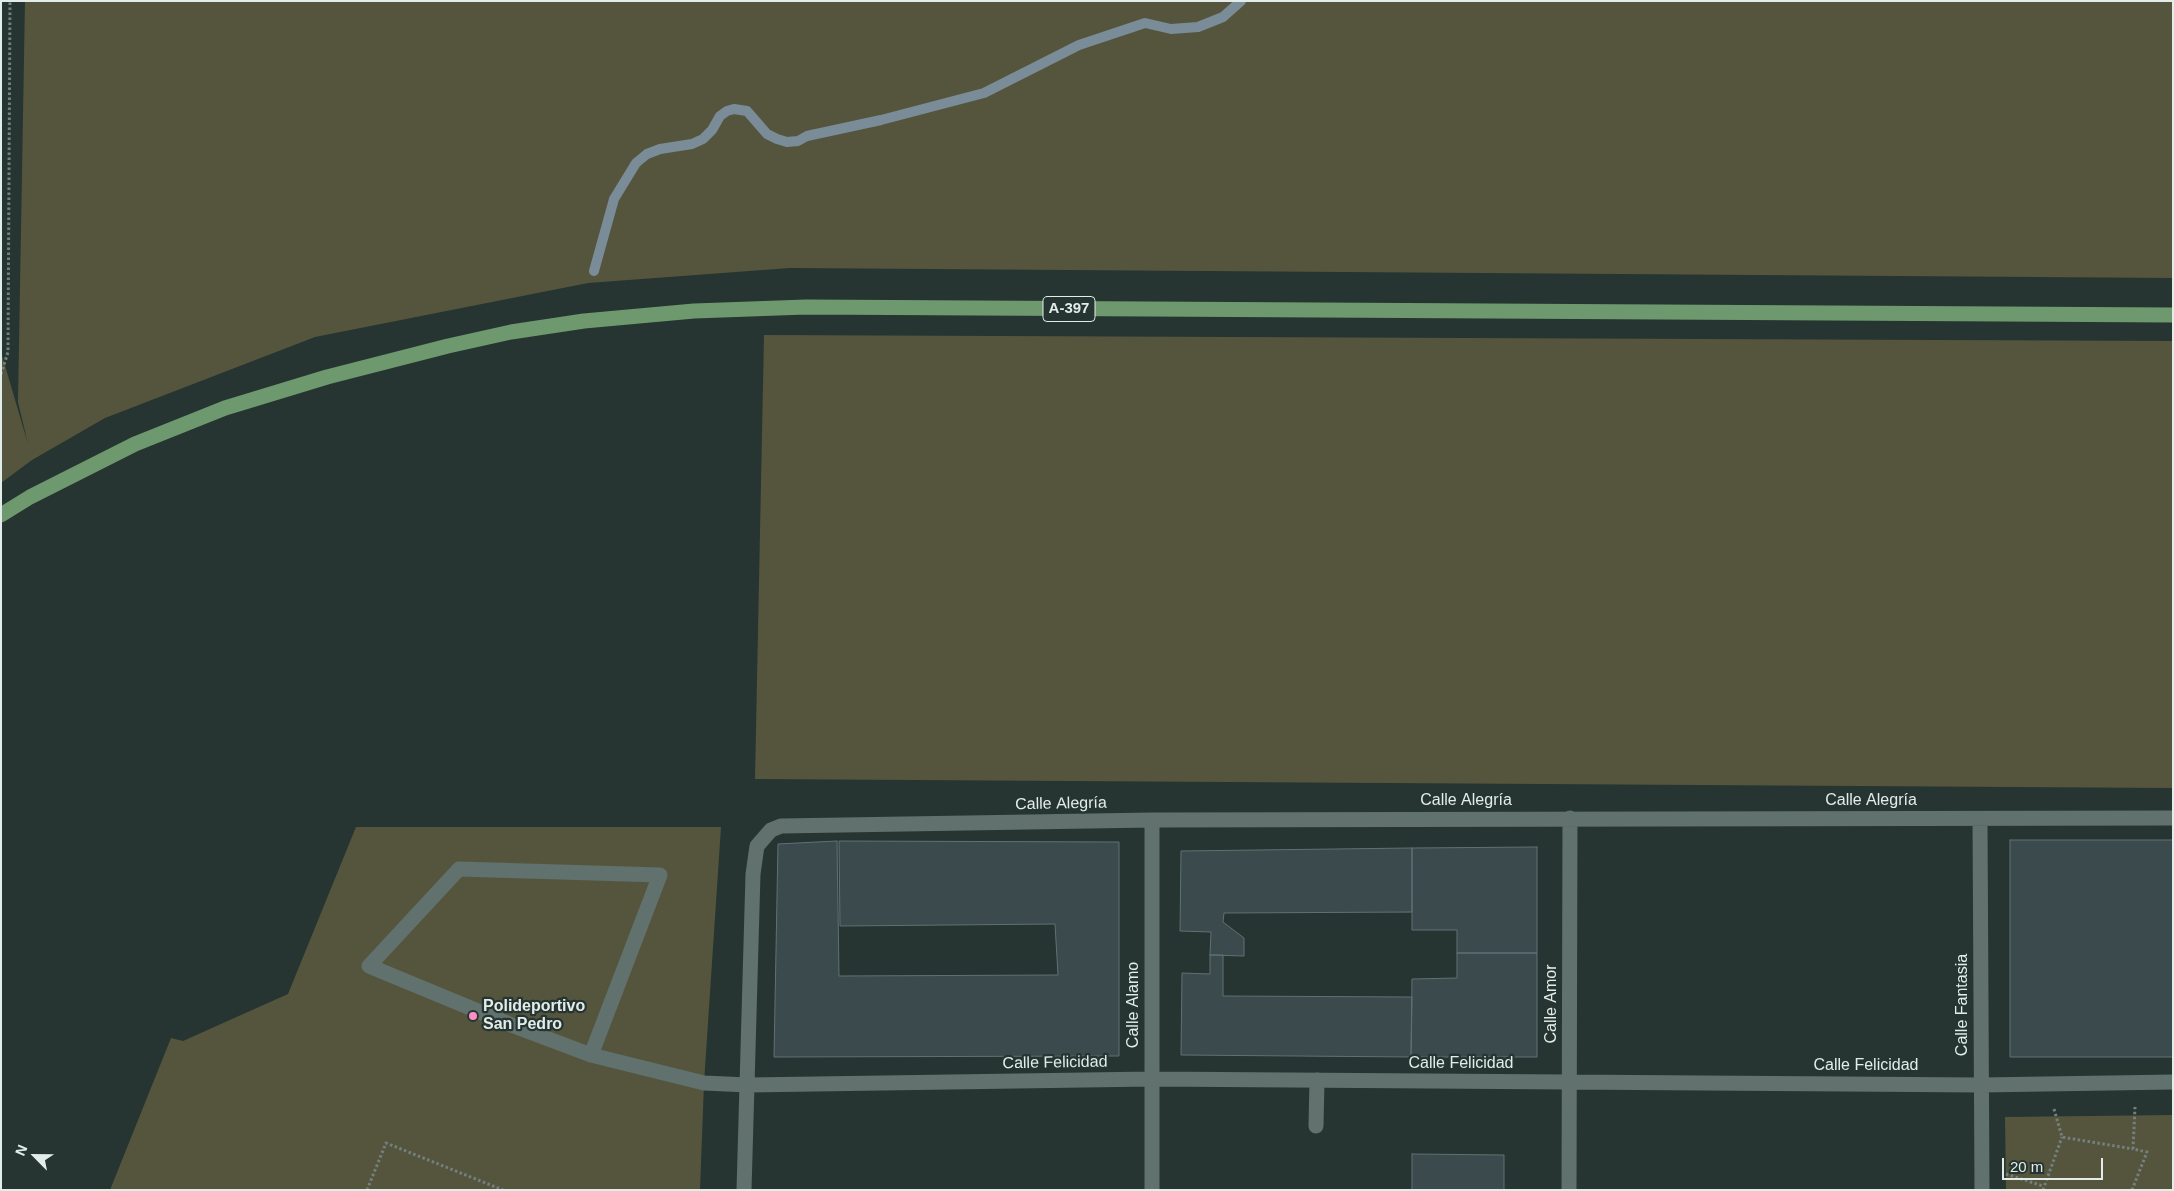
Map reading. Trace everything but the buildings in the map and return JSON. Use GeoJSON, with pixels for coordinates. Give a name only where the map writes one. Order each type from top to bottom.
{"type":"FeatureCollection","features":[{"type":"Feature","properties":{"kind":"main road","name":"A-397"},"geometry":{"type":"LineString","coordinates":[[1,515],[30,497],[135,444],[225,408],[328,377],[511,332],[584,322],[694,311],[816,307],[2173,315]]}},
{"type":"Feature","properties":{"kind":"street","name":"Calle Amor"},"geometry":{"type":"LineString","coordinates":[[1569,1190],[1570,818]]}},
{"type":"Feature","properties":{"kind":"street","name":"Calle Alegría"},"geometry":{"type":"LineString","coordinates":[[748,1085],[753,874],[757,846],[771,830],[792,825],[1152,820],[2173,818]]}},
{"type":"Feature","properties":{"kind":"street","name":"Calle Fantasia"},"geometry":{"type":"LineString","coordinates":[[1980,819],[1982,1190]]}},
{"type":"Feature","properties":{"kind":"street","name":"Calle Alamo"},"geometry":{"type":"LineString","coordinates":[[1152,820],[1152,1190]]}},
{"type":"Feature","properties":{"kind":"street","name":"Calle Felicidad"},"geometry":{"type":"LineString","coordinates":[[591,1054],[660,874],[459,869],[368,966],[514,1026],[591,1054],[704,1083],[748,1085],[1152,1079],[1981,1085],[2173,1082]]}},
{"type":"Feature","properties":{"kind":"street"},"geometry":{"type":"LineString","coordinates":[[1316,1080],[1316,1126]]}},
{"type":"Feature","properties":{"kind":"street"},"geometry":{"type":"LineString","coordinates":[[744,1190],[748,1085]]}},
{"type":"Feature","properties":{"kind":"path"},"geometry":{"type":"LineString","coordinates":[[1,374],[8,352],[10,1]]}},
{"type":"Feature","properties":{"kind":"path"},"geometry":{"type":"LineString","coordinates":[[2133,1149],[2135,1082]]}},
{"type":"Feature","properties":{"kind":"path"},"geometry":{"type":"LineString","coordinates":[[1982,1168],[1994,1169],[2043,1188],[2062,1137],[2053,1104]]}},
{"type":"Feature","properties":{"kind":"path"},"geometry":{"type":"LineString","coordinates":[[2062,1137],[2147,1152],[2132,1190]]}},
{"type":"Feature","properties":{"kind":"path"},"geometry":{"type":"LineString","coordinates":[[367,1190],[386,1142],[503,1190]]}},
{"type":"Feature","properties":{"kind":"green space"},"geometry":{"type":"Polygon","coordinates":[[[25,1],[2173,1],[2173,278],[790,268],[588,283],[315,337],[105,418],[32,460],[1,483],[1,352],[28,444],[18,402],[25,1]]]}},
{"type":"Feature","properties":{"kind":"green space"},"geometry":{"type":"Polygon","coordinates":[[[764,335],[2173,341],[2173,788],[755,779],[764,335]]]}},
{"type":"Feature","properties":{"kind":"green space","name":"Polideportivo San Pedro"},"geometry":{"type":"Polygon","coordinates":[[[356,827],[721,827],[704,1083],[700,1190],[110,1190],[171,1038],[183,1041],[288,994],[356,827]]]}},
{"type":"Feature","properties":{"kind":"green space"},"geometry":{"type":"Polygon","coordinates":[[[2173,1115],[2173,1190],[2006,1190],[2005,1117],[2173,1115]]]}},
{"type":"Feature","properties":{"kind":"waterway"},"geometry":{"type":"LineString","coordinates":[[594,271],[614,199],[636,163],[647,154],[660,149],[692,144],[703,139],[712,130],[720,116],[727,111],[734,109],[747,111],[767,134],[787,142],[798,141],[807,136],[881,120],[984,93],[1079,45],[1145,23],[1171,29],[1198,27],[1223,17],[1241,1]]}},
{"type":"Feature","properties":{"kind":"place","name":"Polideportivo San Pedro"},"geometry":{"type":"Point","coordinates":[473,1016]}}]}
